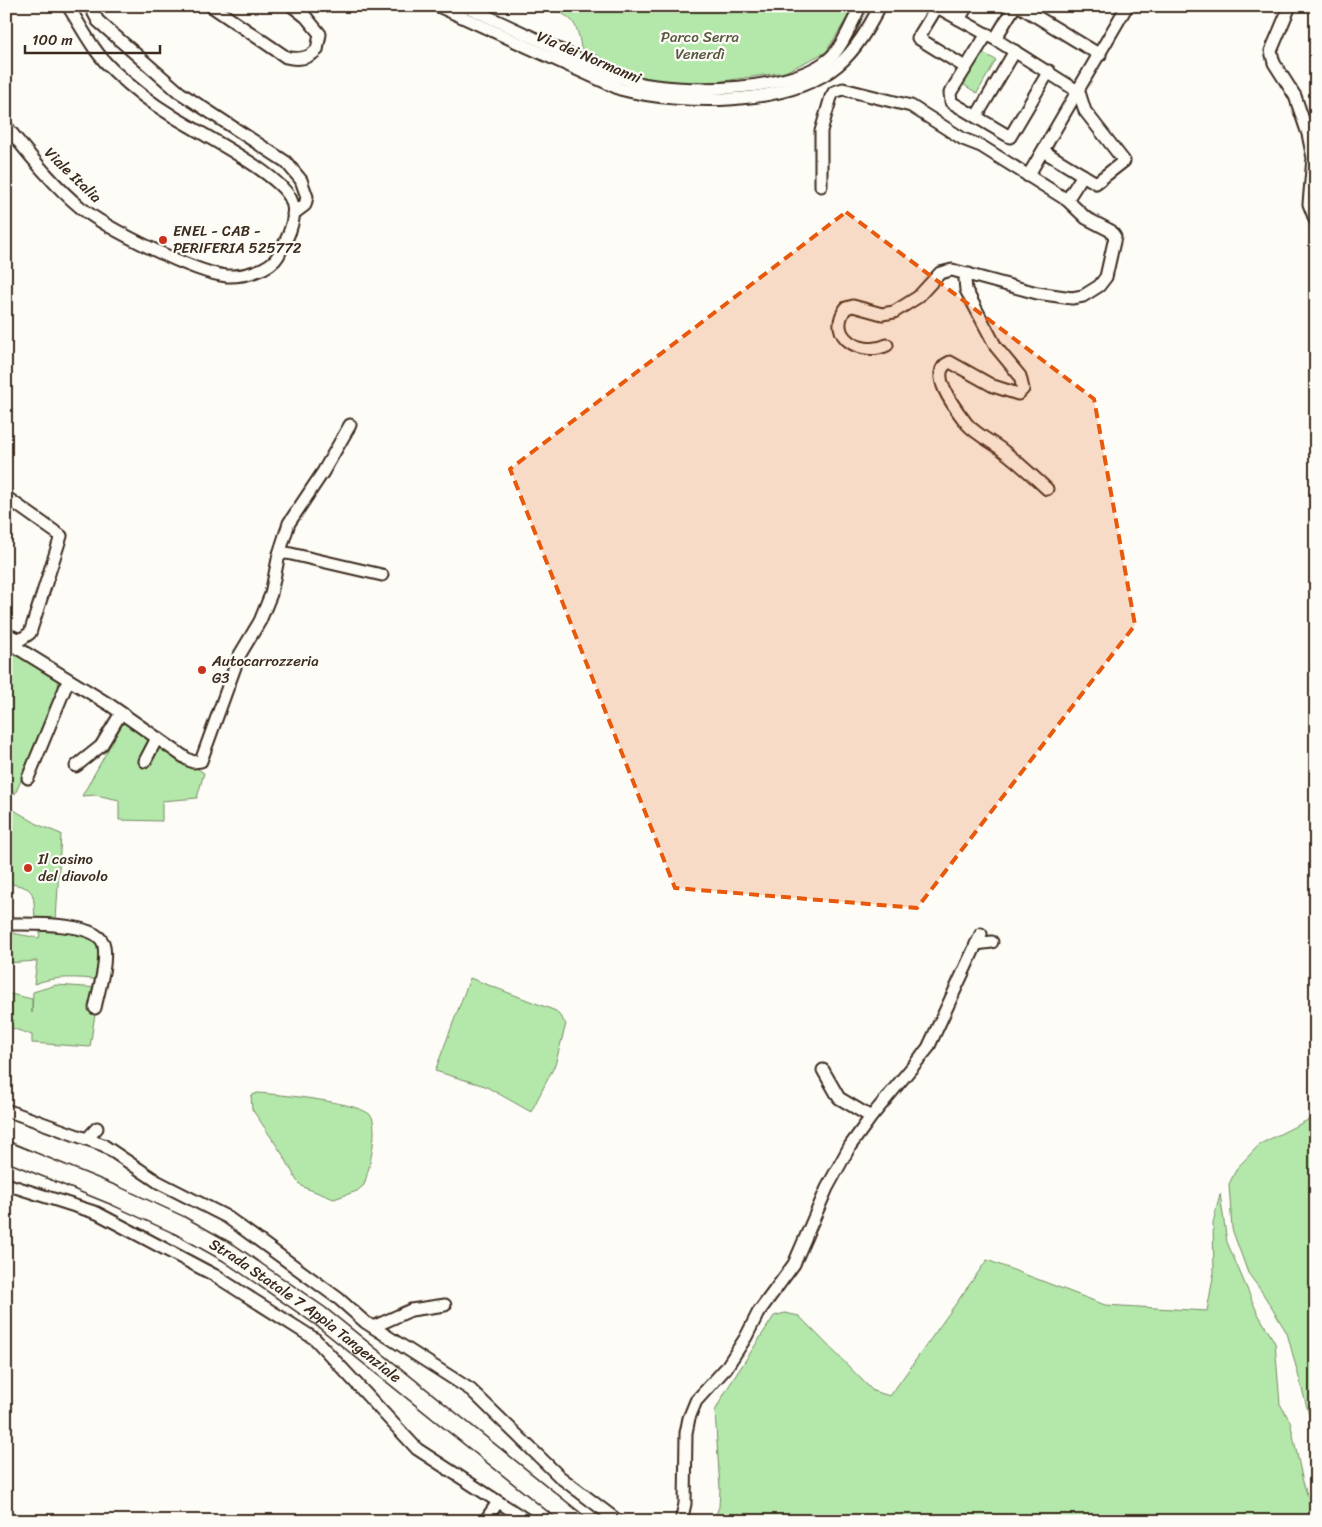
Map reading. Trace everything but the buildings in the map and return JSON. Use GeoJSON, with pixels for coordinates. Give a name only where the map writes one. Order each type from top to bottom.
{"type":"FeatureCollection","features":[{"type":"Feature","properties":{"kind":"highway","name":"Strada Statale 7 Appia Tangenziale"},"geometry":{"type":"LineString","coordinates":[[6,1151],[179,1225],[229,1253],[320,1316],[575,1521]]}},
{"type":"Feature","properties":{"kind":"street","name":"Viale Italia"},"geometry":{"type":"LineString","coordinates":[[6,126],[47,175],[86,211],[112,228],[211,272],[228,276],[261,269],[276,260],[286,240],[292,214],[293,203],[285,188],[268,174],[169,114],[113,71],[91,43],[68,6]]}},
{"type":"Feature","properties":{"kind":"street","name":"Viale Italia"},"geometry":{"type":"LineString","coordinates":[[90,6],[98,20],[179,92],[286,162],[301,180],[307,197],[305,205],[292,214]]}},
{"type":"Feature","properties":{"kind":"street"},"geometry":{"type":"LineString","coordinates":[[211,6],[286,57],[306,58],[317,50],[320,34],[315,25],[292,6]]}},
{"type":"Feature","properties":{"kind":"street","name":"Via dei Normanni"},"geometry":{"type":"LineString","coordinates":[[438,6],[620,89],[648,96],[699,100],[758,96],[785,90],[818,78],[837,66],[850,54],[880,6]]}},
{"type":"Feature","properties":{"kind":"street","name":"Via dei Normanni"},"geometry":{"type":"LineString","coordinates":[[465,6],[614,75],[651,86],[688,90],[764,84],[816,68],[833,54],[844,39],[858,11],[858,6]]}},
{"type":"Feature","properties":{"kind":"street"},"geometry":{"type":"LineString","coordinates":[[959,19],[967,6]]}},
{"type":"Feature","properties":{"kind":"street"},"geometry":{"type":"LineString","coordinates":[[1015,6],[965,68],[950,93],[951,102],[1010,137],[1049,71]]}},
{"type":"Feature","properties":{"kind":"street"},"geometry":{"type":"LineString","coordinates":[[1019,6],[1100,55]]}},
{"type":"Feature","properties":{"kind":"street"},"geometry":{"type":"LineString","coordinates":[[1028,176],[1079,92],[1127,6]]}},
{"type":"Feature","properties":{"kind":"street"},"geometry":{"type":"LineString","coordinates":[[1290,6],[1271,51],[1274,63],[1295,96],[1308,134],[1313,158],[1309,204],[1316,222]]}},
{"type":"Feature","properties":{"kind":"street"},"geometry":{"type":"LineString","coordinates":[[965,68],[918,38],[937,7],[991,36],[1049,71],[1079,92],[1085,110],[1124,161],[1096,183],[1044,151]]}},
{"type":"Feature","properties":{"kind":"street"},"geometry":{"type":"LineString","coordinates":[[976,117],[1015,51]]}},
{"type":"Feature","properties":{"kind":"street"},"geometry":{"type":"LineString","coordinates":[[821,186],[821,130],[831,97],[834,92],[843,89],[911,106],[963,139],[981,146],[1067,200],[1086,218],[1114,234],[1115,243],[1108,270],[1099,286],[1083,296],[1072,298],[1038,293],[946,270],[918,297],[888,314],[875,313],[853,306],[846,308],[840,324],[841,335],[845,340],[869,348],[887,345]]}},
{"type":"Feature","properties":{"kind":"street"},"geometry":{"type":"LineString","coordinates":[[1067,200],[1082,175]]}},
{"type":"Feature","properties":{"kind":"street"},"geometry":{"type":"LineString","coordinates":[[968,274],[965,285],[968,295],[996,347],[1020,376],[1023,389],[1018,394],[1006,392],[950,362],[944,366],[940,374],[944,390],[968,425],[1007,454],[1047,489]]}},
{"type":"Feature","properties":{"kind":"street"},"geometry":{"type":"LineString","coordinates":[[9,643],[158,738],[184,752],[193,762],[201,761],[223,714],[231,691],[239,656],[260,621],[271,594],[279,554],[289,524],[340,447],[350,425]]}},
{"type":"Feature","properties":{"kind":"street"},"geometry":{"type":"LineString","coordinates":[[6,497],[61,536],[30,633],[20,640],[9,643]]}},
{"type":"Feature","properties":{"kind":"street"},"geometry":{"type":"LineString","coordinates":[[279,554],[287,553],[382,575]]}},
{"type":"Feature","properties":{"kind":"street"},"geometry":{"type":"LineString","coordinates":[[28,778],[48,738],[68,681]]}},
{"type":"Feature","properties":{"kind":"street"},"geometry":{"type":"LineString","coordinates":[[76,766],[101,746],[121,713]]}},
{"type":"Feature","properties":{"kind":"street"},"geometry":{"type":"LineString","coordinates":[[145,761],[158,738]]}},
{"type":"Feature","properties":{"kind":"street"},"geometry":{"type":"LineString","coordinates":[[6,924],[81,929],[98,935],[104,944],[104,955],[95,1008]]}},
{"type":"Feature","properties":{"kind":"street"},"geometry":{"type":"LineString","coordinates":[[681,1521],[685,1504],[686,1433],[689,1418],[696,1401],[726,1368],[746,1337],[758,1313],[794,1264],[831,1175],[850,1146],[871,1116],[928,1048],[979,939],[992,942]]}},
{"type":"Feature","properties":{"kind":"street"},"geometry":{"type":"LineString","coordinates":[[823,1070],[839,1098],[871,1116]]}},
{"type":"Feature","properties":{"kind":"street"},"geometry":{"type":"LineString","coordinates":[[6,1110],[111,1147],[158,1182],[227,1217],[373,1327],[471,1390],[560,1477],[618,1521]]}},
{"type":"Feature","properties":{"kind":"street"},"geometry":{"type":"LineString","coordinates":[[88,1139],[98,1128]]}},
{"type":"Feature","properties":{"kind":"street"},"geometry":{"type":"LineString","coordinates":[[6,1184],[97,1213],[214,1275],[315,1339],[417,1449],[528,1521]]}},
{"type":"Feature","properties":{"kind":"street"},"geometry":{"type":"LineString","coordinates":[[373,1327],[411,1310],[445,1304]]}},
{"type":"Feature","properties":{"kind":"street"},"geometry":{"type":"LineString","coordinates":[[471,1390],[482,1385]]}},
{"type":"Feature","properties":{"kind":"street"},"geometry":{"type":"LineString","coordinates":[[486,1521],[498,1502]]}},
{"type":"Feature","properties":{"kind":"highlighted area"},"geometry":{"type":"Polygon","coordinates":[[[846,212],[1094,399],[1135,625],[917,908],[675,888],[510,469],[846,212]]]}},
{"type":"Feature","properties":{"kind":"green space","name":"Parco Serra Venerdì"},"geometry":{"type":"Polygon","coordinates":[[[547,6],[850,6],[852,10],[826,52],[785,72],[703,84],[645,79],[581,48],[578,31],[572,21],[547,6]]]}},
{"type":"Feature","properties":{"kind":"green space"},"geometry":{"type":"Polygon","coordinates":[[[979,51],[996,60],[977,93],[961,83],[979,51]]]}},
{"type":"Feature","properties":{"kind":"green space"},"geometry":{"type":"Polygon","coordinates":[[[9,650],[58,679],[59,697],[15,794],[6,777],[6,659],[9,650]]]}},
{"type":"Feature","properties":{"kind":"green space"},"geometry":{"type":"Polygon","coordinates":[[[124,721],[204,773],[197,798],[162,801],[162,821],[119,820],[119,800],[96,795],[82,796],[124,721]]]}},
{"type":"Feature","properties":{"kind":"green space"},"geometry":{"type":"Polygon","coordinates":[[[9,807],[39,825],[61,834],[56,921],[35,920],[31,892],[23,887],[6,883],[6,810],[9,807]]]}},
{"type":"Feature","properties":{"kind":"green space"},"geometry":{"type":"Polygon","coordinates":[[[41,925],[102,940],[100,980],[67,978],[42,981],[34,984],[37,961],[6,963],[6,932],[39,938],[41,925]]]}},
{"type":"Feature","properties":{"kind":"green space"},"geometry":{"type":"Polygon","coordinates":[[[470,978],[556,1011],[566,1024],[555,1065],[531,1112],[485,1086],[435,1071],[470,978]]]}},
{"type":"Feature","properties":{"kind":"green space"},"geometry":{"type":"Polygon","coordinates":[[[56,985],[99,988],[90,1047],[32,1043],[32,1035],[6,1026],[6,993],[32,999],[32,1013],[33,992],[56,985]]]}},
{"type":"Feature","properties":{"kind":"green space"},"geometry":{"type":"Polygon","coordinates":[[[257,1093],[337,1103],[354,1107],[372,1117],[374,1124],[373,1141],[364,1185],[357,1191],[334,1199],[303,1187],[297,1181],[285,1158],[252,1109],[251,1096],[257,1093]]]}},
{"type":"Feature","properties":{"kind":"green space"},"geometry":{"type":"Polygon","coordinates":[[[1316,1116],[1316,1441],[1287,1333],[1248,1273],[1232,1229],[1229,1184],[1237,1168],[1260,1144],[1316,1116]]]}},
{"type":"Feature","properties":{"kind":"green space"},"geometry":{"type":"Polygon","coordinates":[[[1220,1194],[1227,1242],[1257,1312],[1275,1343],[1280,1404],[1290,1421],[1303,1482],[1316,1521],[713,1521],[719,1507],[720,1489],[715,1411],[774,1316],[785,1313],[799,1316],[873,1391],[890,1396],[987,1260],[1105,1305],[1207,1311],[1214,1272],[1213,1223],[1220,1194]]]}},
{"type":"Feature","properties":{"kind":"place","name":"ENEL - CAB - PERIFERIA 525772"},"geometry":{"type":"Point","coordinates":[163,240]}},
{"type":"Feature","properties":{"kind":"place","name":"Autocarrozzeria G3"},"geometry":{"type":"Point","coordinates":[202,670]}},
{"type":"Feature","properties":{"kind":"place","name":"Il casino del diavolo"},"geometry":{"type":"Point","coordinates":[28,868]}}]}
